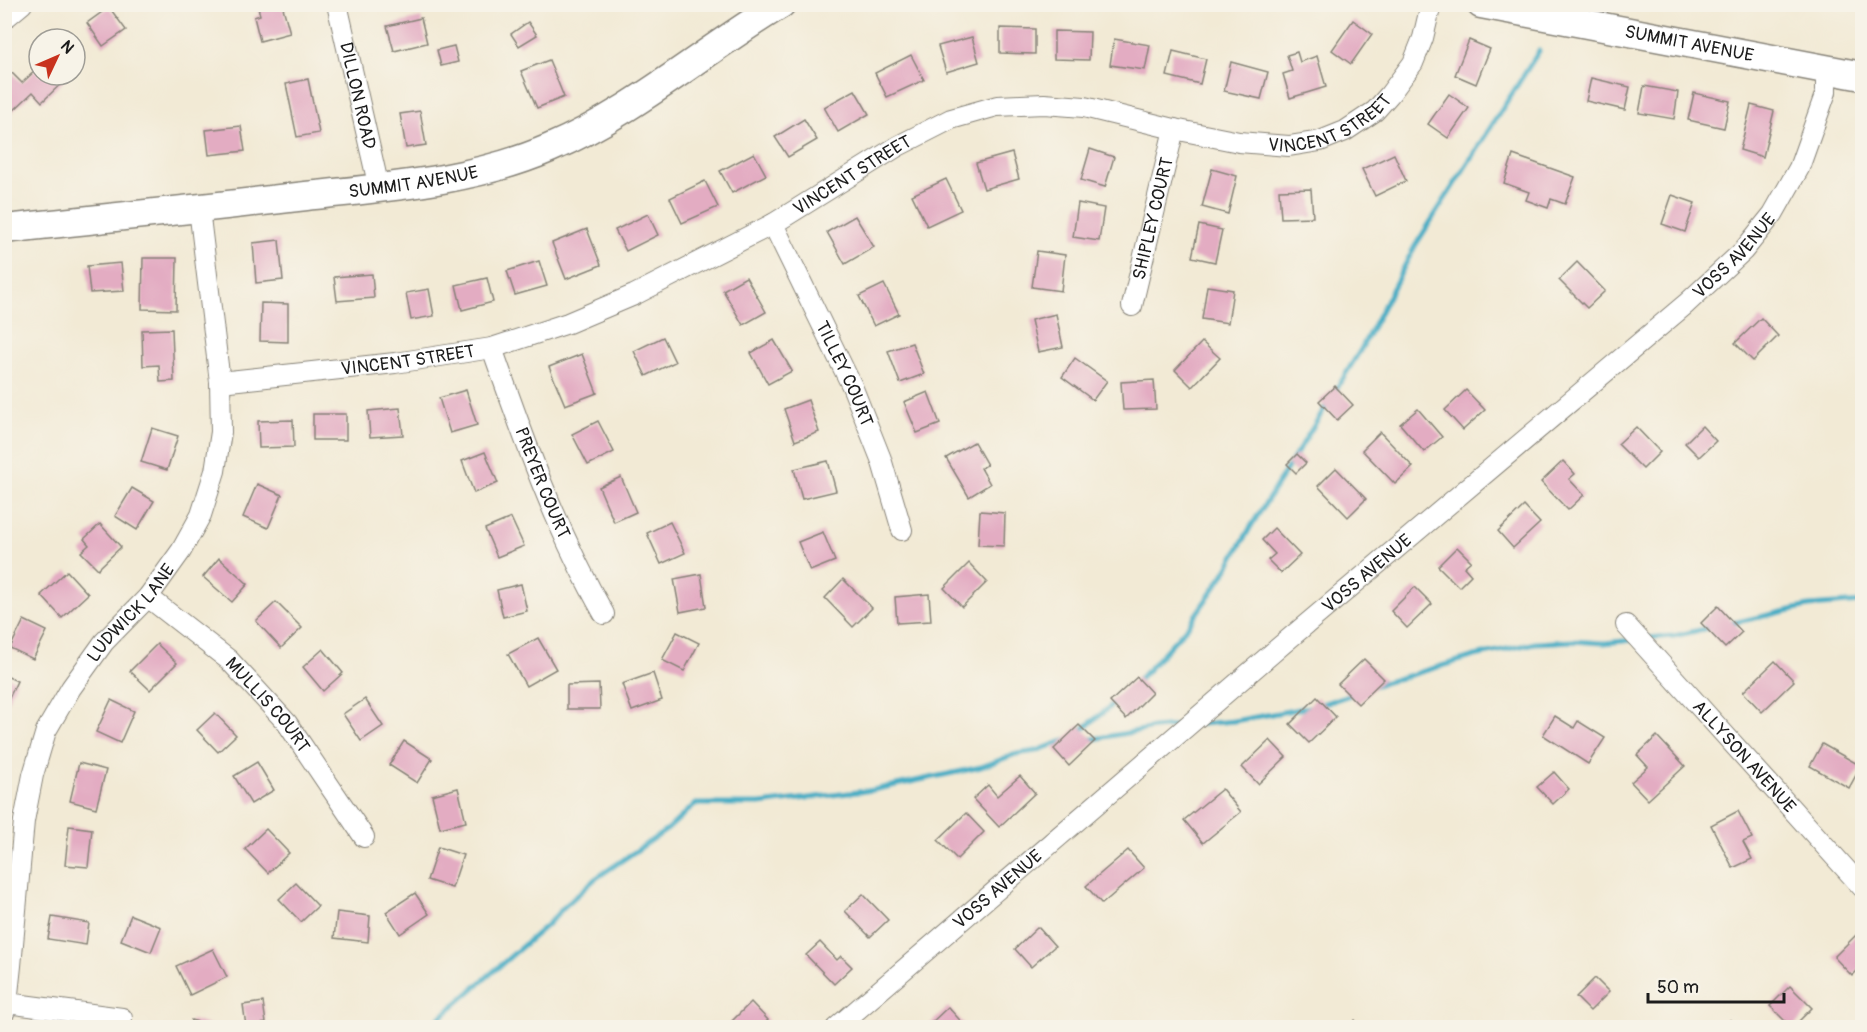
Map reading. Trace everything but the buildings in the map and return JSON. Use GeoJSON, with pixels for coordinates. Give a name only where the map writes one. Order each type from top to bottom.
{"type":"FeatureCollection","features":[{"type":"Feature","properties":{"kind":"main road","name":"SUMMIT AVENUE"},"geometry":{"type":"LineString","coordinates":[[4,229],[199,209],[457,177],[549,148],[597,125],[648,94],[780,4]]}},
{"type":"Feature","properties":{"kind":"main road","name":"SUMMIT AVENUE"},"geometry":{"type":"LineString","coordinates":[[1481,4],[1863,76]]}},
{"type":"Feature","properties":{"kind":"street"},"geometry":{"type":"LineString","coordinates":[[4,19],[22,4]]}},
{"type":"Feature","properties":{"kind":"street","name":"DILLON ROAD"},"geometry":{"type":"LineString","coordinates":[[338,4],[379,188]]}},
{"type":"Feature","properties":{"kind":"street","name":"VINCENT STREET"},"geometry":{"type":"LineString","coordinates":[[220,381],[395,363],[492,348],[568,323],[634,295],[773,224],[898,146],[951,119],[997,106],[1044,104],[1084,106],[1174,129],[1239,142],[1289,146],[1320,141],[1345,131],[1375,111],[1390,94],[1413,63],[1423,38],[1431,4]]}},
{"type":"Feature","properties":{"kind":"street","name":"VOSS AVENUE"},"geometry":{"type":"LineString","coordinates":[[836,1028],[1284,643],[1686,304],[1743,251],[1773,214],[1800,168],[1826,92],[1826,70]]}},
{"type":"Feature","properties":{"kind":"street","name":"SHIPLEY COURT"},"geometry":{"type":"LineString","coordinates":[[1132,306],[1174,129]]}},
{"type":"Feature","properties":{"kind":"street","name":"LUDWICK LANE"},"geometry":{"type":"LineString","coordinates":[[6,1008],[24,821],[33,775],[46,731],[71,688],[104,642],[148,597],[181,551],[201,515],[215,471],[221,432],[220,381],[199,209]]}},
{"type":"Feature","properties":{"kind":"street","name":"TILLEY COURT"},"geometry":{"type":"LineString","coordinates":[[773,224],[852,386],[881,459],[902,531]]}},
{"type":"Feature","properties":{"kind":"street","name":"PREYER COURT"},"geometry":{"type":"LineString","coordinates":[[492,348],[535,469],[581,573],[604,614]]}},
{"type":"Feature","properties":{"kind":"street","name":"MULLIS COURT"},"geometry":{"type":"LineString","coordinates":[[148,597],[229,660],[287,723],[364,837]]}},
{"type":"Feature","properties":{"kind":"street","name":"ALLYSON AVENUE"},"geometry":{"type":"LineString","coordinates":[[1626,625],[1863,887]]}},
{"type":"Feature","properties":{"kind":"street"},"geometry":{"type":"LineString","coordinates":[[6,1008],[122,1018]]}},
{"type":"Feature","properties":{"kind":"waterway"},"geometry":{"type":"LineString","coordinates":[[1334,393],[1361,349],[1415,246],[1539,51]]}},
{"type":"Feature","properties":{"kind":"waterway"},"geometry":{"type":"LineString","coordinates":[[1135,684],[1188,626],[1224,574],[1328,403]]}},
{"type":"Feature","properties":{"kind":"waterway"},"geometry":{"type":"LineString","coordinates":[[1728,624],[1809,606],[1862,602]]}},
{"type":"Feature","properties":{"kind":"waterway"},"geometry":{"type":"LineString","coordinates":[[1646,638],[1674,636],[1713,627]]}},
{"type":"Feature","properties":{"kind":"waterway"},"geometry":{"type":"LineString","coordinates":[[1373,686],[1475,656],[1535,643],[1572,641],[1604,643],[1633,640]]}},
{"type":"Feature","properties":{"kind":"waterway"},"geometry":{"type":"LineString","coordinates":[[1319,705],[1356,693]]}},
{"type":"Feature","properties":{"kind":"waterway"},"geometry":{"type":"LineString","coordinates":[[1078,733],[1117,701]]}},
{"type":"Feature","properties":{"kind":"waterway"},"geometry":{"type":"LineString","coordinates":[[1201,724],[1234,721],[1310,707]]}},
{"type":"Feature","properties":{"kind":"waterway"},"geometry":{"type":"LineString","coordinates":[[1088,740],[1176,726]]}},
{"type":"Feature","properties":{"kind":"waterway"},"geometry":{"type":"LineString","coordinates":[[428,1028],[548,924],[595,879],[668,829],[695,804],[760,804],[873,790],[981,767],[1068,739]]}}]}
